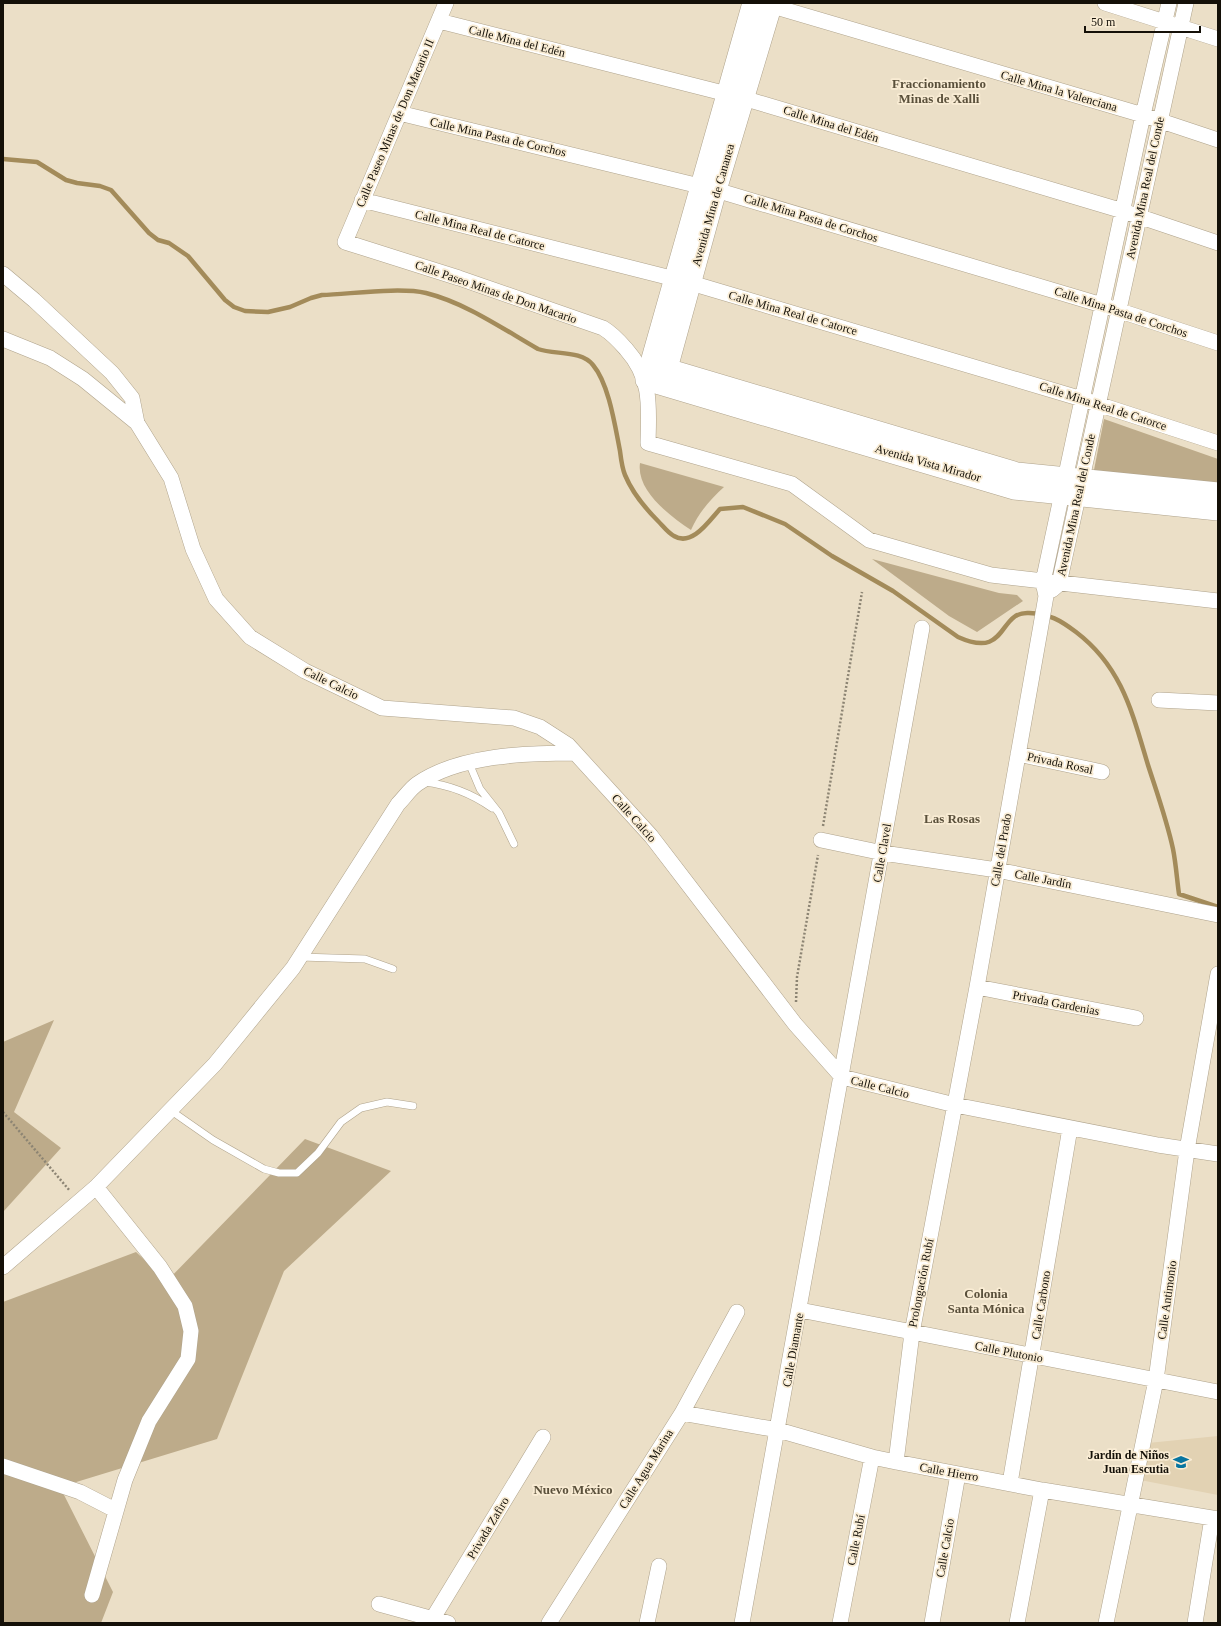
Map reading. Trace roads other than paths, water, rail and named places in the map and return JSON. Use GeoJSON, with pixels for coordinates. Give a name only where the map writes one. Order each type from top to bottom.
{"type":"FeatureCollection","features":[{"type":"Feature","properties":{"kind":"street","name":"Calle Paseo Minas de Don Macario II"},"geometry":{"type":"LineString","coordinates":[[345,242],[446,3]]}},
{"type":"Feature","properties":{"kind":"street"},"geometry":{"type":"LineString","coordinates":[[1105,3],[1218,39]]}},
{"type":"Feature","properties":{"kind":"street","name":"Avenida Mina Real del Conde"},"geometry":{"type":"LineString","coordinates":[[1059,584],[1082,399],[1143,115],[1169,3]]}},
{"type":"Feature","properties":{"kind":"street","name":"Avenida Mina Real del Conde"},"geometry":{"type":"LineString","coordinates":[[1044,593],[1072,486],[1098,404],[1186,3]]}},
{"type":"Feature","properties":{"kind":"street","name":"Avenida Mina de Cananea"},"geometry":{"type":"LineString","coordinates":[[764,4],[708,188],[683,281],[652,372],[648,443],[792,484],[869,540],[991,575],[1044,593]]}},
{"type":"Feature","properties":{"kind":"street","name":"Calle Mina la Valenciana"},"geometry":{"type":"LineString","coordinates":[[764,4],[1143,115],[1218,140]]}},
{"type":"Feature","properties":{"kind":"street","name":"Calle Mina del Edén"},"geometry":{"type":"LineString","coordinates":[[438,21],[735,96],[1123,211],[1218,243]]}},
{"type":"Feature","properties":{"kind":"street","name":"Calle Mina Pasta de Corchos"},"geometry":{"type":"LineString","coordinates":[[399,113],[708,188],[1102,305],[1218,343]]}},
{"type":"Feature","properties":{"kind":"street","name":"Calle Mina Real de Catorce"},"geometry":{"type":"LineString","coordinates":[[362,200],[683,281],[1082,399],[1218,443]]}},
{"type":"Feature","properties":{"kind":"street","name":"Calle Paseo Minas de Don Macario"},"geometry":{"type":"LineString","coordinates":[[345,242],[459,278],[603,328],[613,334],[652,372]]}},
{"type":"Feature","properties":{"kind":"street"},"geometry":{"type":"LineString","coordinates":[[3,274],[34,300],[112,373],[132,398],[137,423]]}},
{"type":"Feature","properties":{"kind":"street"},"geometry":{"type":"LineString","coordinates":[[3,339],[50,358],[83,379],[137,423]]}},
{"type":"Feature","properties":{"kind":"street","name":"Avenida Vista Mirador"},"geometry":{"type":"LineString","coordinates":[[652,372],[853,433],[1014,489],[1072,486],[1218,493]]}},
{"type":"Feature","properties":{"kind":"street","name":"Calle Calcio"},"geometry":{"type":"LineString","coordinates":[[137,423],[171,478],[193,549],[216,599],[250,637],[305,671],[382,708],[514,718],[540,727],[568,745],[651,836],[795,1024],[842,1077],[955,1105],[1188,1150],[1218,1154]]}},
{"type":"Feature","properties":{"kind":"street","name":"Avenida Vista Mirador"},"geometry":{"type":"LineString","coordinates":[[1072,486],[1218,510]]}},
{"type":"Feature","properties":{"kind":"street"},"geometry":{"type":"LineString","coordinates":[[1044,593],[1059,584],[1218,601]]}},
{"type":"Feature","properties":{"kind":"street","name":"Calle del Prado"},"geometry":{"type":"LineString","coordinates":[[955,1105],[1041,626],[1044,593]]}},
{"type":"Feature","properties":{"kind":"street","name":"Calle Clavel"},"geometry":{"type":"LineString","coordinates":[[842,1077],[922,628]]}},
{"type":"Feature","properties":{"kind":"street"},"geometry":{"type":"LineString","coordinates":[[1159,700],[1218,703]]}},
{"type":"Feature","properties":{"kind":"street"},"geometry":{"type":"LineString","coordinates":[[3,1267],[96,1187],[215,1064],[300,957],[398,804],[416,785],[437,773],[469,762],[512,756],[574,753]]}},
{"type":"Feature","properties":{"kind":"street","name":"Privada Rosal"},"geometry":{"type":"LineString","coordinates":[[1018,754],[1102,772]]}},
{"type":"Feature","properties":{"kind":"street","name":"Calle Jardín"},"geometry":{"type":"LineString","coordinates":[[821,840],[882,853],[997,870],[1218,914]]}},
{"type":"Feature","properties":{"kind":"street","name":"Calle Antimonio"},"geometry":{"type":"LineString","coordinates":[[1106,1623],[1156,1380],[1188,1150],[1218,974]]}},
{"type":"Feature","properties":{"kind":"street","name":"Privada Gardenias"},"geometry":{"type":"LineString","coordinates":[[977,987],[1136,1018]]}},
{"type":"Feature","properties":{"kind":"street","name":"Calle Diamante"},"geometry":{"type":"LineString","coordinates":[[742,1623],[842,1077]]}},
{"type":"Feature","properties":{"kind":"street","name":"Prolongación Rubí"},"geometry":{"type":"LineString","coordinates":[[896,1462],[912,1333],[955,1105]]}},
{"type":"Feature","properties":{"kind":"street","name":"Calle Carbono"},"geometry":{"type":"LineString","coordinates":[[1010,1483],[1070,1128]]}},
{"type":"Feature","properties":{"kind":"street"},"geometry":{"type":"LineString","coordinates":[[92,1595],[115,1510],[125,1480],[149,1421],[188,1359],[191,1331],[185,1306],[160,1267],[120,1214],[96,1187]]}},
{"type":"Feature","properties":{"kind":"street","name":"Calle Plutonio"},"geometry":{"type":"LineString","coordinates":[[800,1310],[1218,1392]]}},
{"type":"Feature","properties":{"kind":"street","name":"Calle Agua Marina"},"geometry":{"type":"LineString","coordinates":[[549,1623],[682,1413],[737,1312]]}},
{"type":"Feature","properties":{"kind":"street","name":"Calle Hierro"},"geometry":{"type":"LineString","coordinates":[[682,1413],[778,1430],[872,1457],[896,1462],[1042,1490],[1215,1519]]}},
{"type":"Feature","properties":{"kind":"street","name":"Privada Zafiro"},"geometry":{"type":"LineString","coordinates":[[432,1621],[543,1437]]}},
{"type":"Feature","properties":{"kind":"street","name":"Calle Rubí"},"geometry":{"type":"LineString","coordinates":[[840,1623],[872,1457]]}},
{"type":"Feature","properties":{"kind":"street"},"geometry":{"type":"LineString","coordinates":[[3,1466],[80,1492],[115,1510]]}},
{"type":"Feature","properties":{"kind":"street","name":"Calle Calcio"},"geometry":{"type":"LineString","coordinates":[[932,1623],[958,1474]]}},
{"type":"Feature","properties":{"kind":"street"},"geometry":{"type":"LineString","coordinates":[[1017,1623],[1042,1490]]}},
{"type":"Feature","properties":{"kind":"street"},"geometry":{"type":"LineString","coordinates":[[1195,1623],[1215,1519]]}},
{"type":"Feature","properties":{"kind":"street"},"geometry":{"type":"LineString","coordinates":[[647,1623],[659,1566]]}},
{"type":"Feature","properties":{"kind":"street"},"geometry":{"type":"LineString","coordinates":[[379,1604],[432,1621],[448,1623]]}},
{"type":"Feature","properties":{"kind":"lane"},"geometry":{"type":"LineString","coordinates":[[469,762],[480,789],[499,813],[514,844]]}},
{"type":"Feature","properties":{"kind":"lane"},"geometry":{"type":"LineString","coordinates":[[422,781],[441,784],[462,791],[499,813]]}},
{"type":"Feature","properties":{"kind":"lane"},"geometry":{"type":"LineString","coordinates":[[300,957],[365,959],[393,970]]}},
{"type":"Feature","properties":{"kind":"lane"},"geometry":{"type":"LineString","coordinates":[[170,1110],[213,1140],[264,1169],[279,1173],[297,1173],[318,1153],[341,1122],[361,1108],[387,1102],[413,1106]]}},
{"type":"Feature","properties":{"kind":"waterway"},"geometry":{"type":"LineString","coordinates":[[3,159],[37,162],[66,180],[100,186],[111,190],[149,233],[158,240],[169,243],[188,256],[225,300],[234,307],[245,311],[268,312],[290,307],[322,295],[415,291],[441,297],[470,310],[538,349],[575,355],[588,360],[599,373],[607,394],[622,466],[628,481],[635,494],[644,505],[674,536],[687,538],[694,535],[700,531],[720,509],[743,507],[785,524],[832,556],[893,591],[958,637],[974,642],[986,643],[1001,633],[1012,619],[1019,614],[1029,613],[1049,616],[1065,624],[1092,646],[1104,660],[1115,675],[1123,692],[1136,727],[1168,828],[1174,855],[1179,894],[1218,907]]}},
{"type":"Feature","properties":{"kind":"place","name":"Jardín de Niños Juan Escutia"},"geometry":{"type":"Point","coordinates":[1181,1462]}},
{"type":"Feature","properties":{"kind":"district","name":"Fraccionamiento Minas de Xalli"},"geometry":{"type":"Point","coordinates":[939,90]}},
{"type":"Feature","properties":{"kind":"district","name":"Las Rosas"},"geometry":{"type":"Point","coordinates":[952,818]}},
{"type":"Feature","properties":{"kind":"district","name":"Colonia Santa Mónica"},"geometry":{"type":"Point","coordinates":[986,1300]}},
{"type":"Feature","properties":{"kind":"district","name":"Nuevo México"},"geometry":{"type":"Point","coordinates":[573,1489]}}]}
